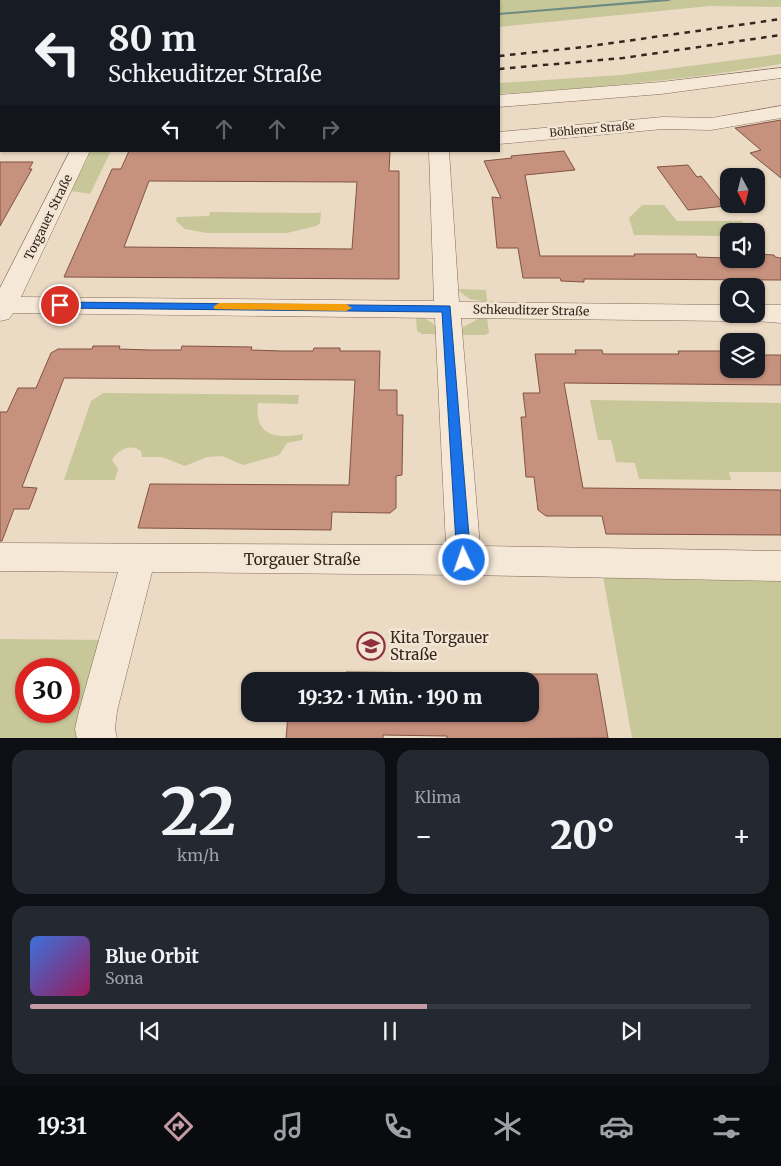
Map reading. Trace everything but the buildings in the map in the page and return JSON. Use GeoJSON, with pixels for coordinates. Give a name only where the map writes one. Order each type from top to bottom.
{"type":"FeatureCollection","features":[{"type":"Feature","properties":{"kind":"street"},"geometry":{"type":"LineString","coordinates":[[500,101],[661,88],[781,73]]}},
{"type":"Feature","properties":{"kind":"street"},"geometry":{"type":"LineString","coordinates":[[661,88],[680,112],[685,124]]}},
{"type":"Feature","properties":{"kind":"street","name":"Böhlener Straße"},"geometry":{"type":"LineString","coordinates":[[500,138],[663,122],[711,124],[781,112]]}},
{"type":"Feature","properties":{"kind":"street","name":"Torgauer Straße"},"geometry":{"type":"LineString","coordinates":[[5,295],[79,152]]}},
{"type":"Feature","properties":{"kind":"street"},"geometry":{"type":"LineString","coordinates":[[438,152],[464,560]]}},
{"type":"Feature","properties":{"kind":"street","name":"Schkeuditzer Straße"},"geometry":{"type":"LineString","coordinates":[[5,295],[447,309],[720,313]]}},
{"type":"Feature","properties":{"kind":"street"},"geometry":{"type":"LineString","coordinates":[[765,313],[781,314]]}},
{"type":"Feature","properties":{"kind":"street","name":"Torgauer Straße"},"geometry":{"type":"LineString","coordinates":[[0,557],[464,560],[781,566]]}},
{"type":"Feature","properties":{"kind":"street"},"geometry":{"type":"LineString","coordinates":[[97,738],[95,729],[98,710],[139,558]]}},
{"type":"Feature","properties":{"kind":"green space"},"geometry":{"type":"Polygon","coordinates":[[[500,0],[781,0],[781,7],[710,6],[500,27],[500,0]]]}},
{"type":"Feature","properties":{"kind":"green space"},"geometry":{"type":"Polygon","coordinates":[[[781,54],[781,64],[746,70],[640,83],[500,94],[500,83],[621,75],[781,54]]]}},
{"type":"Feature","properties":{"kind":"green space"},"geometry":{"type":"Polygon","coordinates":[[[90,152],[111,152],[90,194],[71,191],[90,152]]]}},
{"type":"Feature","properties":{"kind":"green space"},"geometry":{"type":"Polygon","coordinates":[[[642,205],[664,205],[677,221],[742,221],[743,223],[720,223],[720,236],[634,235],[629,218],[642,205]]]}},
{"type":"Feature","properties":{"kind":"green space"},"geometry":{"type":"Polygon","coordinates":[[[210,212],[321,212],[320,223],[316,226],[287,233],[207,233],[185,229],[176,221],[177,217],[209,216],[210,212]]]}},
{"type":"Feature","properties":{"kind":"green space"},"geometry":{"type":"Polygon","coordinates":[[[459,289],[486,290],[487,302],[470,299],[460,292],[459,289]]]}},
{"type":"Feature","properties":{"kind":"green space"},"geometry":{"type":"Polygon","coordinates":[[[416,316],[430,322],[436,327],[438,334],[422,334],[417,331],[416,316]]]}},
{"type":"Feature","properties":{"kind":"green space"},"geometry":{"type":"Polygon","coordinates":[[[487,317],[489,333],[485,335],[462,335],[463,327],[480,318],[487,317]]]}},
{"type":"Feature","properties":{"kind":"green space"},"geometry":{"type":"Polygon","coordinates":[[[103,393],[299,395],[298,404],[258,403],[258,414],[259,422],[268,433],[284,436],[303,434],[302,440],[287,443],[279,455],[243,465],[222,456],[207,457],[185,466],[162,457],[142,457],[141,451],[129,448],[118,453],[112,460],[118,469],[115,480],[64,480],[91,401],[103,393]]]}},
{"type":"Feature","properties":{"kind":"green space"},"geometry":{"type":"Polygon","coordinates":[[[590,400],[781,403],[781,472],[729,472],[731,480],[639,479],[635,463],[616,462],[611,440],[598,440],[590,400]]]}},
{"type":"Feature","properties":{"kind":"green space"},"geometry":{"type":"Polygon","coordinates":[[[603,576],[781,578],[781,738],[632,738],[603,576]]]}},
{"type":"Feature","properties":{"kind":"green space"},"geometry":{"type":"Polygon","coordinates":[[[0,639],[110,640],[84,738],[0,738],[0,639]]]}},
{"type":"Feature","properties":{"kind":"waterway"},"geometry":{"type":"LineString","coordinates":[[500,14],[669,0]]}},
{"type":"Feature","properties":{"kind":"railway"},"geometry":{"type":"LineString","coordinates":[[500,56],[584,47],[781,19]]}},
{"type":"Feature","properties":{"kind":"railway"},"geometry":{"type":"LineString","coordinates":[[500,69],[623,58],[781,35]]}},
{"type":"Feature","properties":{"kind":"slow traffic"},"geometry":{"type":"LineString","coordinates":[[219,307],[346,308]]}},
{"type":"Feature","properties":{"kind":"place","name":"Kita Torgauer Straße"},"geometry":{"type":"Point","coordinates":[371,646]}},
{"type":"Feature","properties":{"kind":"route"},"geometry":{"type":"LineString","coordinates":[[60,305],[447,309],[464,560]]}}]}
